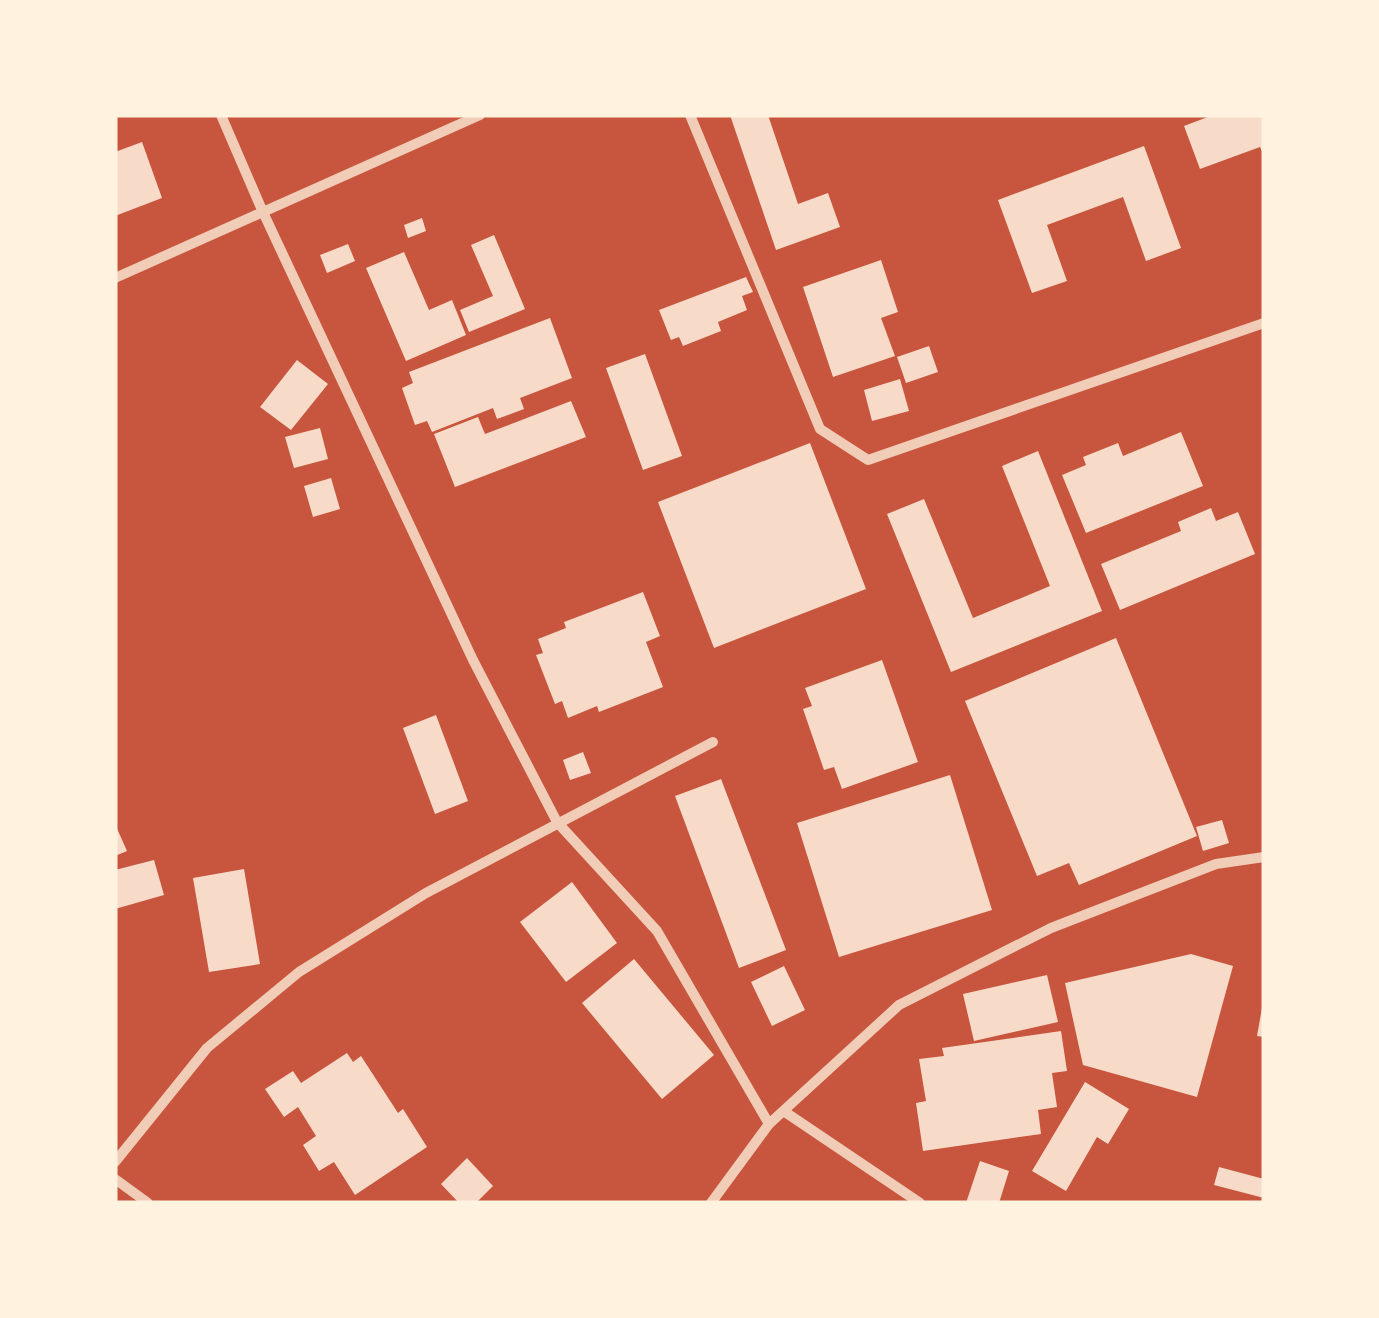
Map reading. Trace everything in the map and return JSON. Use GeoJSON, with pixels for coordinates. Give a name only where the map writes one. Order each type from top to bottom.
{"type":"FeatureCollection","features":[{"type":"Feature","properties":{"kind":"street"},"geometry":{"type":"LineString","coordinates":[[221,115],[473,660],[556,822],[656,931],[769,1124]]}},
{"type":"Feature","properties":{"kind":"street"},"geometry":{"type":"LineString","coordinates":[[115,278],[480,115]]}},
{"type":"Feature","properties":{"kind":"street"},"geometry":{"type":"LineString","coordinates":[[690,115],[820,429],[868,460],[1264,323]]}},
{"type":"Feature","properties":{"kind":"street"},"geometry":{"type":"LineString","coordinates":[[115,1162],[207,1048],[300,972],[426,893],[713,742]]}},
{"type":"Feature","properties":{"kind":"street"},"geometry":{"type":"LineString","coordinates":[[711,1203],[769,1124],[899,1005],[1051,928],[1216,864],[1264,857]]}},
{"type":"Feature","properties":{"kind":"street"},"geometry":{"type":"LineString","coordinates":[[785,1112],[920,1203]]}},
{"type":"Feature","properties":{"kind":"street"},"geometry":{"type":"LineString","coordinates":[[115,1179],[148,1203]]}},
{"type":"Feature","properties":{"kind":"building"},"geometry":{"type":"Polygon","coordinates":[[[730,115],[768,115],[798,204],[828,193],[840,227],[776,250],[730,115]]]}},
{"type":"Feature","properties":{"kind":"building"},"geometry":{"type":"Polygon","coordinates":[[[1213,115],[1264,115],[1264,156],[1260,147],[1200,169],[1184,126],[1213,115]]]}},
{"type":"Feature","properties":{"kind":"building"},"geometry":{"type":"Polygon","coordinates":[[[142,142],[162,198],[115,216],[115,152],[142,142]]]}},
{"type":"Feature","properties":{"kind":"building"},"geometry":{"type":"Polygon","coordinates":[[[1144,146],[1181,248],[1146,261],[1123,197],[1047,225],[1067,281],[1032,293],[998,200],[1144,146]]]}},
{"type":"Feature","properties":{"kind":"building"},"geometry":{"type":"Polygon","coordinates":[[[422,218],[426,231],[408,238],[404,225],[422,218]]]}},
{"type":"Feature","properties":{"kind":"building"},"geometry":{"type":"Polygon","coordinates":[[[494,235],[525,309],[469,332],[460,310],[493,296],[471,245],[494,235]]]}},
{"type":"Feature","properties":{"kind":"building"},"geometry":{"type":"Polygon","coordinates":[[[348,244],[355,261],[327,273],[320,255],[348,244]]]}},
{"type":"Feature","properties":{"kind":"building"},"geometry":{"type":"Polygon","coordinates":[[[404,252],[429,310],[452,300],[466,335],[406,361],[366,268],[404,252]]]}},
{"type":"Feature","properties":{"kind":"building"},"geometry":{"type":"Polygon","coordinates":[[[881,260],[898,312],[881,318],[895,356],[833,377],[803,287],[881,260]]]}},
{"type":"Feature","properties":{"kind":"building"},"geometry":{"type":"Polygon","coordinates":[[[746,277],[753,292],[742,296],[747,310],[718,322],[721,331],[683,346],[679,337],[671,340],[659,310],[746,277]]]}},
{"type":"Feature","properties":{"kind":"building"},"geometry":{"type":"Polygon","coordinates":[[[550,318],[572,378],[520,398],[524,409],[497,419],[493,408],[432,432],[427,421],[415,425],[402,388],[413,383],[409,372],[550,318]]]}},
{"type":"Feature","properties":{"kind":"building"},"geometry":{"type":"Polygon","coordinates":[[[929,346],[938,372],[906,383],[897,357],[929,346]]]}},
{"type":"Feature","properties":{"kind":"building"},"geometry":{"type":"Polygon","coordinates":[[[645,354],[682,456],[643,470],[606,368],[645,354]]]}},
{"type":"Feature","properties":{"kind":"building"},"geometry":{"type":"Polygon","coordinates":[[[297,360],[328,384],[291,430],[260,407],[297,360]]]}},
{"type":"Feature","properties":{"kind":"building"},"geometry":{"type":"Polygon","coordinates":[[[900,379],[909,411],[872,421],[864,390],[900,379]]]}},
{"type":"Feature","properties":{"kind":"building"},"geometry":{"type":"Polygon","coordinates":[[[571,401],[586,437],[455,487],[434,434],[478,417],[485,434],[571,401]]]}},
{"type":"Feature","properties":{"kind":"building"},"geometry":{"type":"Polygon","coordinates":[[[320,428],[328,459],[294,468],[285,437],[320,428]]]}},
{"type":"Feature","properties":{"kind":"building"},"geometry":{"type":"Polygon","coordinates":[[[1181,432],[1203,486],[1086,533],[1062,475],[1086,465],[1083,457],[1118,443],[1123,456],[1181,432]]]}},
{"type":"Feature","properties":{"kind":"building"},"geometry":{"type":"Polygon","coordinates":[[[810,443],[866,589],[714,648],[658,502],[810,443]]]}},
{"type":"Feature","properties":{"kind":"building"},"geometry":{"type":"Polygon","coordinates":[[[1038,451],[1102,611],[951,672],[887,514],[924,499],[973,618],[1050,586],[1002,466],[1038,451]]]}},
{"type":"Feature","properties":{"kind":"building"},"geometry":{"type":"Polygon","coordinates":[[[331,478],[340,509],[313,517],[304,486],[331,478]]]}},
{"type":"Feature","properties":{"kind":"building"},"geometry":{"type":"Polygon","coordinates":[[[1211,508],[1216,521],[1238,512],[1255,554],[1120,610],[1101,564],[1181,531],[1178,522],[1211,508]]]}},
{"type":"Feature","properties":{"kind":"building"},"geometry":{"type":"Polygon","coordinates":[[[643,592],[660,636],[646,642],[663,687],[599,712],[597,706],[568,718],[562,701],[555,704],[536,655],[543,653],[538,639],[566,628],[564,622],[643,592]]]}},
{"type":"Feature","properties":{"kind":"building"},"geometry":{"type":"Polygon","coordinates":[[[1116,638],[1197,836],[1079,885],[1069,863],[1037,876],[965,701],[1116,638]]]}},
{"type":"Feature","properties":{"kind":"building"},"geometry":{"type":"Polygon","coordinates":[[[882,660],[918,762],[842,789],[834,767],[824,770],[803,709],[812,706],[805,688],[882,660]]]}},
{"type":"Feature","properties":{"kind":"building"},"geometry":{"type":"Polygon","coordinates":[[[436,715],[468,801],[435,814],[403,728],[436,715]]]}},
{"type":"Feature","properties":{"kind":"building"},"geometry":{"type":"Polygon","coordinates":[[[583,752],[591,773],[570,780],[563,760],[583,752]]]}},
{"type":"Feature","properties":{"kind":"building"},"geometry":{"type":"Polygon","coordinates":[[[950,775],[992,910],[839,957],[797,823],[950,775]]]}},
{"type":"Feature","properties":{"kind":"building"},"geometry":{"type":"Polygon","coordinates":[[[721,779],[786,950],[739,968],[675,796],[721,779]]]}},
{"type":"Feature","properties":{"kind":"building"},"geometry":{"type":"Polygon","coordinates":[[[1222,820],[1229,843],[1203,851],[1196,827],[1222,820]]]}},
{"type":"Feature","properties":{"kind":"building"},"geometry":{"type":"Polygon","coordinates":[[[115,824],[127,851],[115,856],[115,824]]]}},
{"type":"Feature","properties":{"kind":"building"},"geometry":{"type":"Polygon","coordinates":[[[154,860],[164,895],[115,909],[115,870],[154,860]]]}},
{"type":"Feature","properties":{"kind":"building"},"geometry":{"type":"Polygon","coordinates":[[[244,869],[260,964],[209,972],[193,878],[244,869]]]}},
{"type":"Feature","properties":{"kind":"building"},"geometry":{"type":"Polygon","coordinates":[[[572,882],[617,943],[566,982],[520,922],[572,882]]]}},
{"type":"Feature","properties":{"kind":"building"},"geometry":{"type":"Polygon","coordinates":[[[1191,954],[1233,966],[1197,1097],[1083,1065],[1065,983],[1191,954]]]}},
{"type":"Feature","properties":{"kind":"building"},"geometry":{"type":"Polygon","coordinates":[[[634,959],[714,1055],[662,1099],[582,1003],[634,959]]]}},
{"type":"Feature","properties":{"kind":"building"},"geometry":{"type":"Polygon","coordinates":[[[784,966],[805,1010],[772,1026],[751,982],[784,966]]]}},
{"type":"Feature","properties":{"kind":"building"},"geometry":{"type":"Polygon","coordinates":[[[1047,975],[1058,1022],[974,1041],[963,994],[1047,975]]]}},
{"type":"Feature","properties":{"kind":"building"},"geometry":{"type":"Polygon","coordinates":[[[1264,1008],[1264,1037],[1257,1036],[1264,1008]]]}},
{"type":"Feature","properties":{"kind":"building"},"geometry":{"type":"Polygon","coordinates":[[[1061,1031],[1067,1071],[1052,1073],[1057,1107],[1038,1110],[1041,1134],[923,1151],[916,1103],[926,1101],[919,1059],[944,1056],[942,1048],[1061,1031]]]}},
{"type":"Feature","properties":{"kind":"building"},"geometry":{"type":"Polygon","coordinates":[[[347,1053],[353,1062],[361,1056],[398,1113],[403,1109],[427,1147],[355,1195],[334,1162],[319,1171],[303,1145],[316,1136],[298,1107],[284,1117],[265,1089],[293,1071],[301,1083],[347,1053]]]}},
{"type":"Feature","properties":{"kind":"building"},"geometry":{"type":"Polygon","coordinates":[[[1085,1082],[1129,1109],[1108,1144],[1097,1137],[1066,1191],[1032,1171],[1085,1082]]]}},
{"type":"Feature","properties":{"kind":"building"},"geometry":{"type":"Polygon","coordinates":[[[467,1158],[493,1186],[476,1203],[459,1203],[441,1184],[467,1158]]]}},
{"type":"Feature","properties":{"kind":"building"},"geometry":{"type":"Polygon","coordinates":[[[980,1161],[1009,1171],[999,1203],[966,1203],[980,1161]]]}},
{"type":"Feature","properties":{"kind":"building"},"geometry":{"type":"Polygon","coordinates":[[[1219,1167],[1264,1179],[1264,1198],[1214,1185],[1219,1167]]]}}]}
